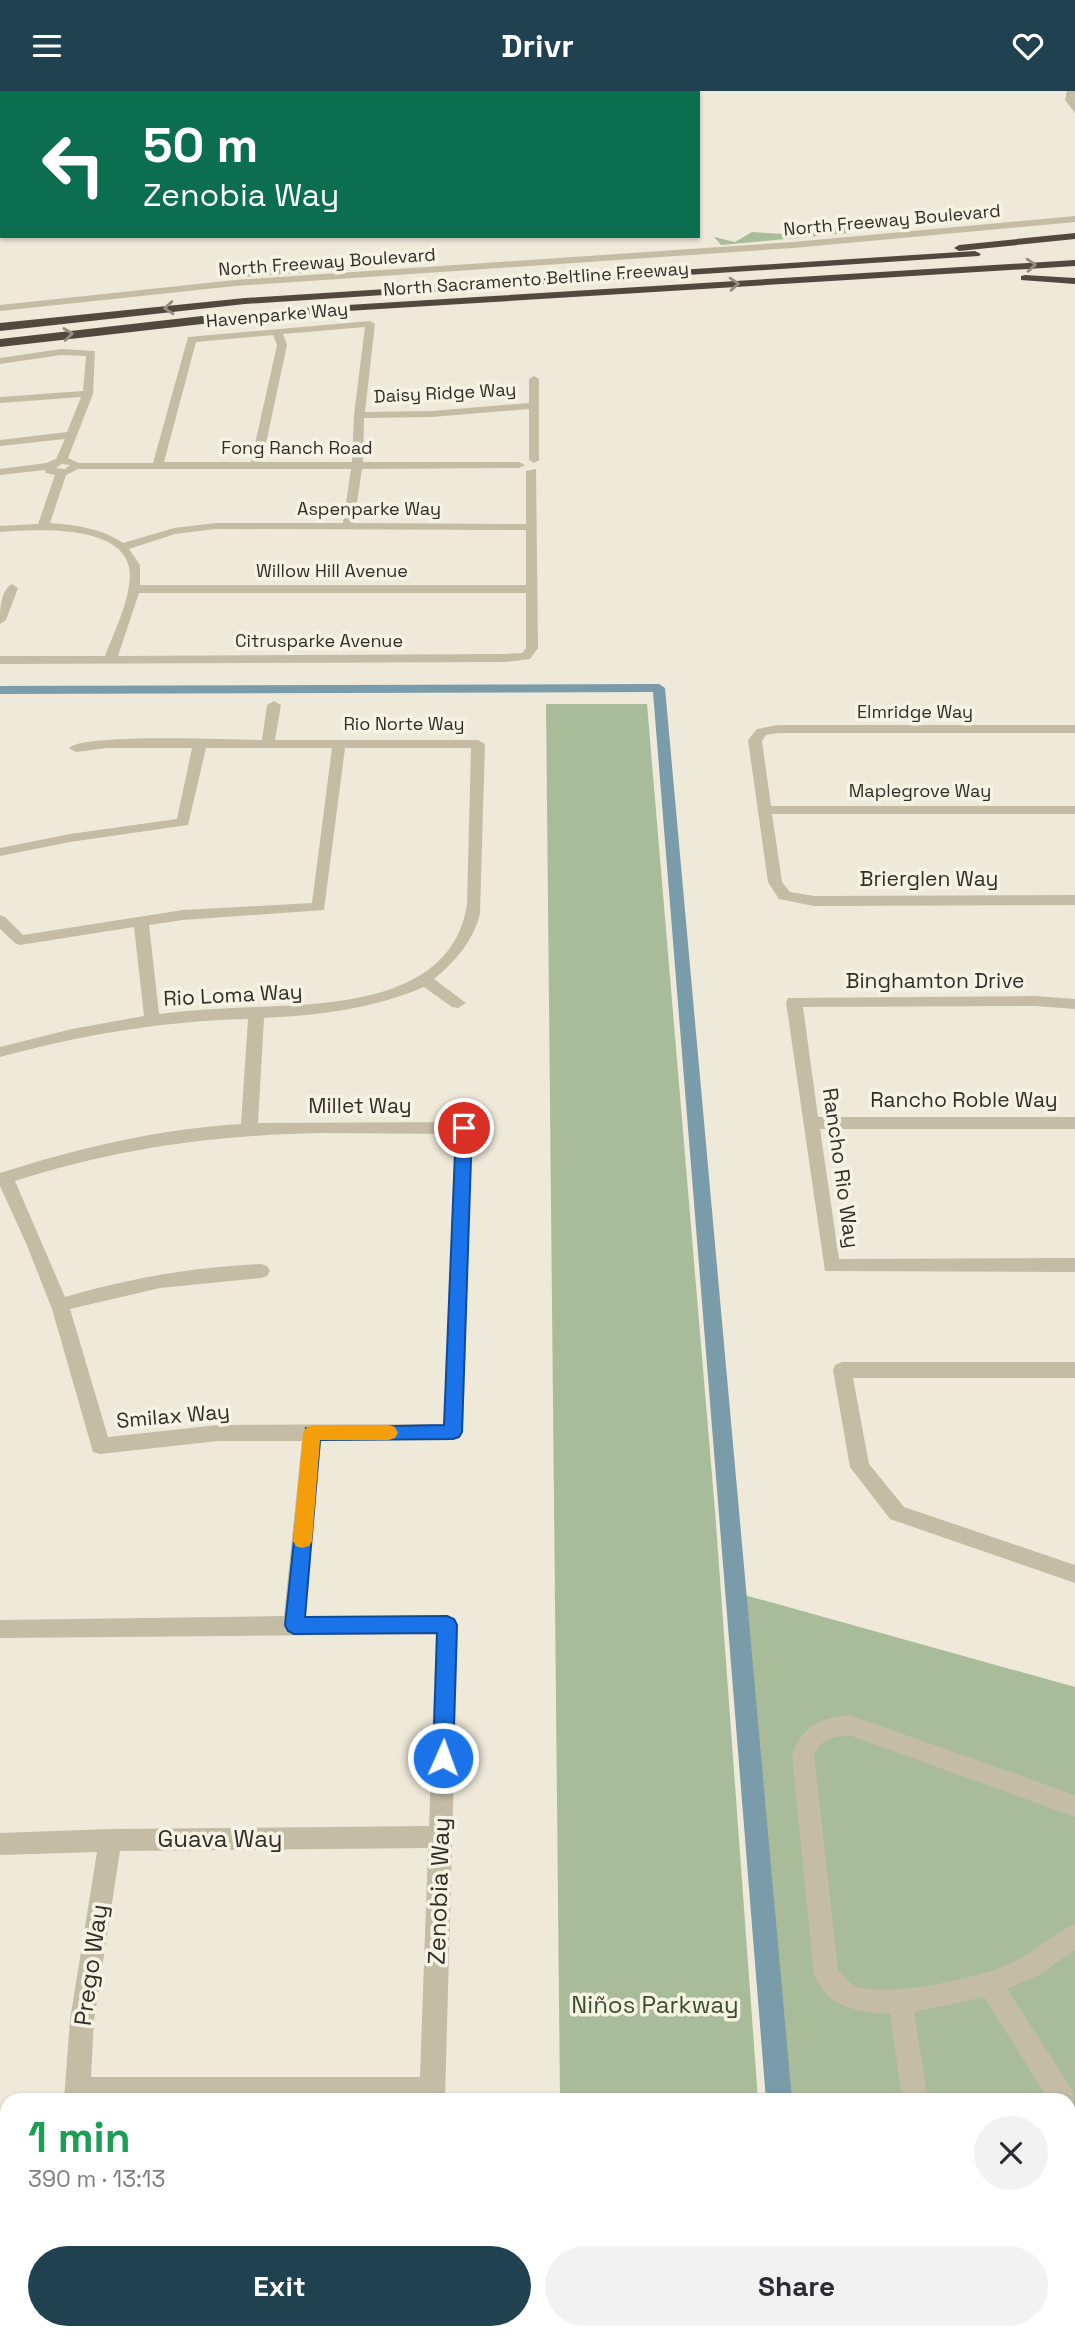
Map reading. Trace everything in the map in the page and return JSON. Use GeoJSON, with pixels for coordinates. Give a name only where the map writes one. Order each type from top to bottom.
{"type":"FeatureCollection","features":[{"type":"Feature","properties":{"kind":"highway"},"geometry":{"type":"LineString","coordinates":[[701,270],[1075,236]]}},
{"type":"Feature","properties":{"kind":"highway","name":"North Sacramento Beltline Freeway"},"geometry":{"type":"LineString","coordinates":[[0,327],[245,301],[1075,248]]}},
{"type":"Feature","properties":{"kind":"highway","name":"North Sacramento Beltline Freeway"},"geometry":{"type":"LineString","coordinates":[[0,343],[292,312],[1075,263]]}},
{"type":"Feature","properties":{"kind":"highway"},"geometry":{"type":"LineString","coordinates":[[816,279],[1022,278],[1075,281]]}},
{"type":"Feature","properties":{"kind":"street"},"geometry":{"type":"LineString","coordinates":[[1071,91],[1069,100],[1075,111]]}},
{"type":"Feature","properties":{"kind":"street","name":"North Freeway Boulevard"},"geometry":{"type":"LineString","coordinates":[[0,308],[226,284],[793,245],[1075,219]]}},
{"type":"Feature","properties":{"kind":"street","name":"Havenparke Way"},"geometry":{"type":"LineString","coordinates":[[158,465],[192,339],[370,324],[359,415]]}},
{"type":"Feature","properties":{"kind":"street"},"geometry":{"type":"LineString","coordinates":[[256,465],[282,345],[277,332]]}},
{"type":"Feature","properties":{"kind":"street"},"geometry":{"type":"LineString","coordinates":[[0,361],[61,352],[91,353],[88,394],[70,435],[43,526]]}},
{"type":"Feature","properties":{"kind":"street"},"geometry":{"type":"LineString","coordinates":[[530,589],[534,379]]}},
{"type":"Feature","properties":{"kind":"street"},"geometry":{"type":"LineString","coordinates":[[0,400],[28,395],[88,394]]}},
{"type":"Feature","properties":{"kind":"street","name":"Daisy Ridge Way"},"geometry":{"type":"LineString","coordinates":[[359,415],[432,414],[533,405]]}},
{"type":"Feature","properties":{"kind":"street"},"geometry":{"type":"LineString","coordinates":[[348,526],[357,465],[359,415]]}},
{"type":"Feature","properties":{"kind":"street"},"geometry":{"type":"LineString","coordinates":[[0,443],[70,435]]}},
{"type":"Feature","properties":{"kind":"street","name":"Fong Ranch Road"},"geometry":{"type":"LineString","coordinates":[[61,467],[72,470],[76,466],[158,465],[519,465],[521,469],[533,466]]}},
{"type":"Feature","properties":{"kind":"street"},"geometry":{"type":"LineString","coordinates":[[0,472],[61,467]]}},
{"type":"Feature","properties":{"kind":"street"},"geometry":{"type":"LineString","coordinates":[[0,529],[43,526],[94,532],[122,547],[136,567],[133,589],[111,658]]}},
{"type":"Feature","properties":{"kind":"street","name":"Aspenparke Way"},"geometry":{"type":"LineString","coordinates":[[122,547],[153,537],[216,526],[531,527]]}},
{"type":"Feature","properties":{"kind":"street"},"geometry":{"type":"LineString","coordinates":[[0,620],[12,588]]}},
{"type":"Feature","properties":{"kind":"street","name":"Willow Hill Avenue"},"geometry":{"type":"LineString","coordinates":[[133,589],[530,589]]}},
{"type":"Feature","properties":{"kind":"street","name":"Citrusparke Avenue"},"geometry":{"type":"LineString","coordinates":[[0,660],[526,656],[532,648],[530,589]]}},
{"type":"Feature","properties":{"kind":"street"},"geometry":{"type":"LineString","coordinates":[[268,744],[274,705]]}},
{"type":"Feature","properties":{"kind":"street","name":"Elmridge Way"},"geometry":{"type":"LineString","coordinates":[[765,810],[755,745],[757,735],[778,729],[1075,729]]}},
{"type":"Feature","properties":{"kind":"street","name":"Rio Norte Way"},"geometry":{"type":"LineString","coordinates":[[76,748],[107,744],[478,744],[472,915],[469,929],[451,956],[423,979]]}},
{"type":"Feature","properties":{"kind":"street"},"geometry":{"type":"LineString","coordinates":[[0,852],[69,838],[183,822],[200,744]]}},
{"type":"Feature","properties":{"kind":"street"},"geometry":{"type":"LineString","coordinates":[[0,920],[20,940],[141,920],[234,911],[319,907],[339,744]]}},
{"type":"Feature","properties":{"kind":"street","name":"Maplegrove Way"},"geometry":{"type":"LineString","coordinates":[[765,810],[1075,810]]}},
{"type":"Feature","properties":{"kind":"street","name":"Brierglen Way"},"geometry":{"type":"LineString","coordinates":[[765,810],[776,887],[785,896],[814,901],[1075,900]]}},
{"type":"Feature","properties":{"kind":"street"},"geometry":{"type":"LineString","coordinates":[[141,920],[152,1020]]}},
{"type":"Feature","properties":{"kind":"street"},"geometry":{"type":"LineString","coordinates":[[423,979],[458,1003]]}},
{"type":"Feature","properties":{"kind":"street","name":"Rio Loma Way"},"geometry":{"type":"LineString","coordinates":[[0,1052],[75,1034],[152,1020],[256,1012],[311,1011],[358,1005],[400,992],[423,979]]}},
{"type":"Feature","properties":{"kind":"street","name":"Binghamton Drive"},"geometry":{"type":"LineString","coordinates":[[794,1002],[1035,1001],[1075,1004]]}},
{"type":"Feature","properties":{"kind":"street","name":"Rancho Rio Way"},"geometry":{"type":"LineString","coordinates":[[794,1002],[831,1266],[1075,1265]]}},
{"type":"Feature","properties":{"kind":"street"},"geometry":{"type":"LineString","coordinates":[[249,1130],[256,1012]]}},
{"type":"Feature","properties":{"kind":"street","name":"Rancho Roble Way"},"geometry":{"type":"LineString","coordinates":[[811,1123],[1075,1123]]}},
{"type":"Feature","properties":{"kind":"street","name":"Millet Way"},"geometry":{"type":"LineString","coordinates":[[2,1179],[45,1165],[130,1144],[183,1135],[249,1130],[464,1128],[453,1432]]}},
{"type":"Feature","properties":{"kind":"street","name":"Smilax Way"},"geometry":{"type":"LineString","coordinates":[[2,1179],[40,1250],[61,1305],[83,1375],[100,1446],[176,1436],[453,1432]]}},
{"type":"Feature","properties":{"kind":"street"},"geometry":{"type":"LineString","coordinates":[[61,1305],[145,1282],[195,1275],[261,1271]]}},
{"type":"Feature","properties":{"kind":"street"},"geometry":{"type":"LineString","coordinates":[[1075,1370],[842,1370],[860,1467],[897,1513],[1075,1574]]}},
{"type":"Feature","properties":{"kind":"street"},"geometry":{"type":"LineString","coordinates":[[294,1625],[312,1433]]}},
{"type":"Feature","properties":{"kind":"street","name":"Zenobia Way"},"geometry":{"type":"LineString","coordinates":[[0,1629],[447,1625],[432,2093]]}},
{"type":"Feature","properties":{"kind":"street"},"geometry":{"type":"LineString","coordinates":[[1075,1806],[849,1725],[827,1726],[813,1735],[806,1744],[803,1755],[826,1975],[837,1988],[856,1998],[900,1999],[975,1990],[1018,1973],[1075,1936]]}},
{"type":"Feature","properties":{"kind":"street","name":"Guava Way"},"geometry":{"type":"LineString","coordinates":[[0,1845],[110,1840],[440,1837]]}},
{"type":"Feature","properties":{"kind":"street","name":"Prego Way"},"geometry":{"type":"LineString","coordinates":[[77,2093],[82,2020],[110,1840]]}},
{"type":"Feature","properties":{"kind":"street"},"geometry":{"type":"LineString","coordinates":[[989,1984],[1059,2093]]}},
{"type":"Feature","properties":{"kind":"street"},"geometry":{"type":"LineString","coordinates":[[900,1999],[914,2093]]}},
{"type":"Feature","properties":{"kind":"green space"},"geometry":{"type":"Polygon","coordinates":[[[829,227],[845,228],[848,233],[721,245],[714,237],[735,242],[752,232],[799,235],[829,227]]]}},
{"type":"Feature","properties":{"kind":"green space"},"geometry":{"type":"Polygon","coordinates":[[[391,262],[392,266],[228,278],[227,275],[231,271],[391,262]]]}},
{"type":"Feature","properties":{"kind":"green space","name":"Niños Parkway"},"geometry":{"type":"Polygon","coordinates":[[[546,704],[647,704],[715,1511],[757,2093],[560,2093],[546,704]]]}},
{"type":"Feature","properties":{"kind":"green space"},"geometry":{"type":"Polygon","coordinates":[[[741,1594],[1075,1687],[1075,2093],[790,2093],[741,1594]]]}},
{"type":"Feature","properties":{"kind":"waterway"},"geometry":{"type":"LineString","coordinates":[[0,690],[659,688],[778,2093]]}},
{"type":"Feature","properties":{"kind":"slow traffic"},"geometry":{"type":"LineString","coordinates":[[302,1541],[312,1433],[389,1433]]}},
{"type":"Feature","properties":{"kind":"route"},"geometry":{"type":"LineString","coordinates":[[443,1758],[447,1625],[294,1625],[312,1433],[453,1432],[464,1128]]}}]}
